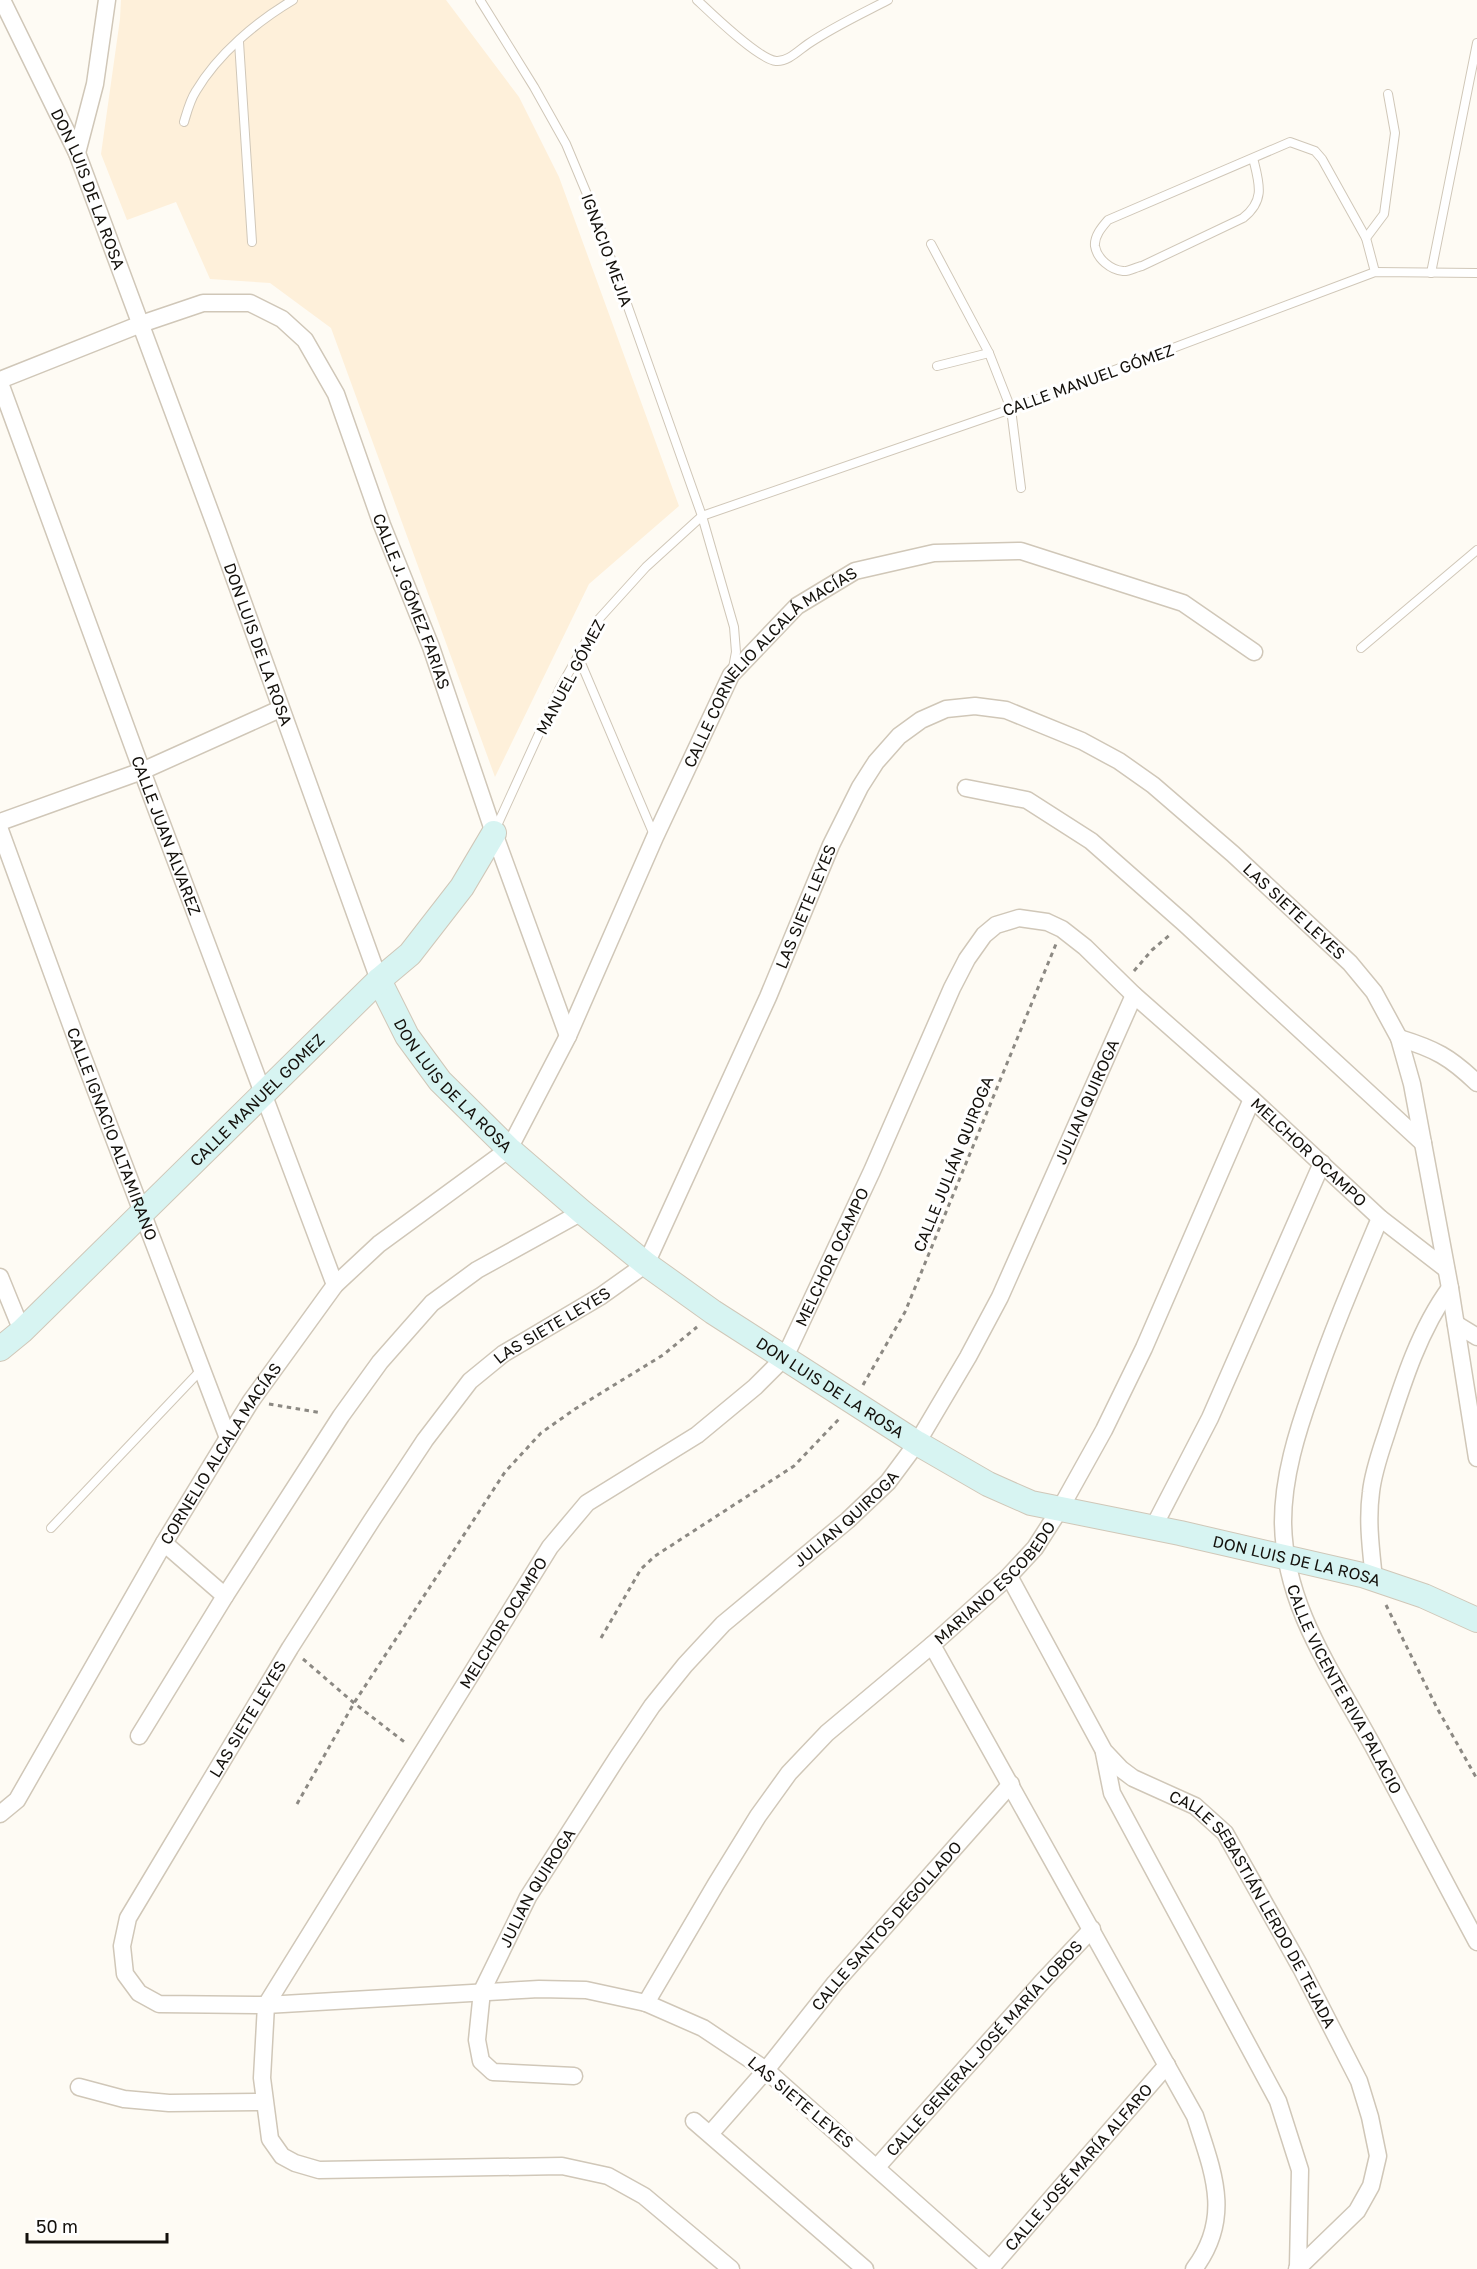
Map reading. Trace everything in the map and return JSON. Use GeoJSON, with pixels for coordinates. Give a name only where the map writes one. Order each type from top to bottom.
{"type":"FeatureCollection","features":[{"type":"Feature","properties":{"kind":"street","name":"DON LUIS DE LA ROSA"},"geometry":{"type":"LineString","coordinates":[[2,0],[77,153],[379,980],[407,1035],[440,1081],[509,1149],[646,1264],[713,1312],[917,1443],[988,1484],[1031,1503],[1153,1528],[1374,1579],[1424,1596],[1477,1620]]}},
{"type":"Feature","properties":{"kind":"street"},"geometry":{"type":"LineString","coordinates":[[77,153],[95,84],[107,0]]}},
{"type":"Feature","properties":{"kind":"street","name":"CALLE J. GÓMEZ FARIAS"},"geometry":{"type":"LineString","coordinates":[[0,381],[141,324],[203,303],[250,303],[282,319],[305,340],[336,394],[382,525],[431,647],[494,833],[568,1036]]}},
{"type":"Feature","properties":{"kind":"street","name":"CALLE JUAN ÁLVAREZ"},"geometry":{"type":"LineString","coordinates":[[0,381],[142,771],[335,1285]]}},
{"type":"Feature","properties":{"kind":"street","name":"CALLE CORNELIO ALCALÁ MACÍAS"},"geometry":{"type":"LineString","coordinates":[[509,1149],[568,1036],[655,837],[731,675],[797,606],[855,571],[934,553],[1021,550],[1183,603],[1254,652]]}},
{"type":"Feature","properties":{"kind":"street","name":"LAS SIETE LEYES"},"geometry":{"type":"LineString","coordinates":[[990,2269],[766,2070],[703,2028],[646,2003],[586,1990],[539,1989],[266,2005],[159,2004],[139,1993],[125,1974],[122,1946],[128,1918],[290,1648],[425,1440],[470,1381],[503,1354],[601,1296],[646,1264],[768,997],[831,845],[860,787],[876,762],[899,736],[921,720],[946,709],[975,706],[1006,710],[1082,741],[1119,761],[1153,785],[1233,854],[1350,963],[1374,992],[1399,1038],[1412,1084],[1450,1288],[1477,1453]]}},
{"type":"Feature","properties":{"kind":"street"},"geometry":{"type":"LineString","coordinates":[[0,822],[142,771],[280,709]]}},
{"type":"Feature","properties":{"kind":"street"},"geometry":{"type":"LineString","coordinates":[[966,788],[1027,800],[1091,841],[1184,923],[1423,1143]]}},
{"type":"Feature","properties":{"kind":"street","name":"CALLE IGNACIO ALTAMIRANO"},"geometry":{"type":"LineString","coordinates":[[0,830],[142,1214],[228,1438]]}},
{"type":"Feature","properties":{"kind":"street","name":"CALLE MANUEL GOMEZ"},"geometry":{"type":"LineString","coordinates":[[0,1349],[22,1331],[379,980],[410,954],[462,887],[494,833]]}},
{"type":"Feature","properties":{"kind":"street","name":"MELCHOR OCAMPO"},"geometry":{"type":"LineString","coordinates":[[266,2005],[550,1547],[587,1503],[697,1435],[755,1387],[785,1357],[872,1171],[952,988],[967,959],[984,935],[1006,920],[1034,919],[1062,929],[1085,947],[1380,1218],[1446,1269]]}},
{"type":"Feature","properties":{"kind":"street","name":"JULIAN QUIROGA"},"geometry":{"type":"LineString","coordinates":[[482,1991],[528,1897],[616,1758],[672,1681],[723,1624],[826,1540],[888,1482],[917,1443],[968,1357],[1000,1297],[1129,989]]}},
{"type":"Feature","properties":{"kind":"street"},"geometry":{"type":"LineString","coordinates":[[1399,1038],[1428,1047],[1453,1061],[1477,1083]]}},
{"type":"Feature","properties":{"kind":"street","name":"MARIANO ESCOBEDO"},"geometry":{"type":"LineString","coordinates":[[646,2003],[758,1816],[789,1773],[826,1733],[932,1645],[1009,1576],[1035,1548],[1060,1509],[1104,1430],[1144,1348],[1252,1098]]}},
{"type":"Feature","properties":{"kind":"street","name":"CORNELIO ALCALA MACÍAS"},"geometry":{"type":"LineString","coordinates":[[0,1814],[17,1800],[164,1543],[251,1401],[335,1285],[379,1244],[509,1149]]}},
{"type":"Feature","properties":{"kind":"street"},"geometry":{"type":"LineString","coordinates":[[1153,1528],[1210,1418],[1322,1163]]}},
{"type":"Feature","properties":{"kind":"street"},"geometry":{"type":"LineString","coordinates":[[139,1736],[225,1596],[341,1416],[380,1362],[432,1303],[477,1270],[582,1212]]}},
{"type":"Feature","properties":{"kind":"street","name":"CALLE VICENTE RIVA PALACIO"},"geometry":{"type":"LineString","coordinates":[[1380,1218],[1323,1357],[1299,1425],[1287,1481],[1283,1522],[1287,1558],[1295,1595],[1310,1634],[1477,1942]]}},
{"type":"Feature","properties":{"kind":"street"},"geometry":{"type":"LineString","coordinates":[[0,1277],[22,1331]]}},
{"type":"Feature","properties":{"kind":"street"},"geometry":{"type":"LineString","coordinates":[[1374,1579],[1369,1522],[1371,1491],[1378,1461],[1395,1406],[1418,1348],[1436,1307],[1450,1288]]}},
{"type":"Feature","properties":{"kind":"street"},"geometry":{"type":"LineString","coordinates":[[1456,1324],[1477,1337]]}},
{"type":"Feature","properties":{"kind":"street"},"geometry":{"type":"LineString","coordinates":[[164,1543],[225,1596]]}},
{"type":"Feature","properties":{"kind":"street","name":"CALLE SEBASTIÁN LERDO DE TEJADA"},"geometry":{"type":"LineString","coordinates":[[1009,1576],[1104,1751],[1133,1778],[1195,1806],[1225,1833],[1301,1968],[1359,2081],[1370,2117],[1378,2156],[1371,2186],[1357,2211],[1298,2268]]}},
{"type":"Feature","properties":{"kind":"street"},"geometry":{"type":"LineString","coordinates":[[932,1645],[1195,2116],[1212,2167],[1217,2194],[1216,2223],[1204,2255],[1194,2269]]}},
{"type":"Feature","properties":{"kind":"street"},"geometry":{"type":"LineString","coordinates":[[1104,1751],[1112,1793],[1278,2101],[1300,2170],[1298,2268]]}},
{"type":"Feature","properties":{"kind":"street","name":"CALLE SANTOS DEGOLLADO"},"geometry":{"type":"LineString","coordinates":[[710,2134],[766,2070],[835,1983],[1011,1784]]}},
{"type":"Feature","properties":{"kind":"street","name":"CALLE GENERAL JOSÉ MARÍA LOBOS"},"geometry":{"type":"LineString","coordinates":[[877,2168],[1092,1929]]}},
{"type":"Feature","properties":{"kind":"street"},"geometry":{"type":"LineString","coordinates":[[482,1991],[477,2040],[481,2061],[493,2072],[574,2076]]}},
{"type":"Feature","properties":{"kind":"street"},"geometry":{"type":"LineString","coordinates":[[266,2005],[262,2078],[264,2102],[270,2139],[282,2156],[319,2170],[561,2166],[608,2176],[644,2196],[731,2269]]}},
{"type":"Feature","properties":{"kind":"street","name":"CALLE JOSÉ MARÍA ALFARO"},"geometry":{"type":"LineString","coordinates":[[990,2269],[1167,2065]]}},
{"type":"Feature","properties":{"kind":"street"},"geometry":{"type":"LineString","coordinates":[[79,2087],[124,2099],[170,2103],[264,2102]]}},
{"type":"Feature","properties":{"kind":"street"},"geometry":{"type":"LineString","coordinates":[[694,2121],[865,2269]]}},
{"type":"Feature","properties":{"kind":"lane"},"geometry":{"type":"LineString","coordinates":[[184,122],[194,94],[212,66],[266,16],[293,0]]}},
{"type":"Feature","properties":{"kind":"lane","name":"IGNACIO MEJIA"},"geometry":{"type":"LineString","coordinates":[[480,0],[510,46],[566,144],[594,211],[702,516],[734,627],[736,652],[731,675]]}},
{"type":"Feature","properties":{"kind":"lane"},"geometry":{"type":"LineString","coordinates":[[697,0],[767,59],[778,61],[789,57],[826,32],[888,0]]}},
{"type":"Feature","properties":{"kind":"lane"},"geometry":{"type":"LineString","coordinates":[[239,42],[252,242]]}},
{"type":"Feature","properties":{"kind":"lane"},"geometry":{"type":"LineString","coordinates":[[1431,273],[1477,43]]}},
{"type":"Feature","properties":{"kind":"lane"},"geometry":{"type":"LineString","coordinates":[[1366,238],[1384,214],[1395,133],[1388,94]]}},
{"type":"Feature","properties":{"kind":"lane"},"geometry":{"type":"LineString","coordinates":[[1253,158],[1259,183],[1258,199],[1253,210],[1243,218],[1142,266],[1124,272],[1108,266],[1103,261],[1095,246],[1098,234],[1108,220],[1290,142],[1315,151],[1345,196],[1366,238],[1375,272]]}},
{"type":"Feature","properties":{"kind":"lane"},"geometry":{"type":"LineString","coordinates":[[931,244],[989,353],[1011,409],[1021,488]]}},
{"type":"Feature","properties":{"kind":"lane","name":"CALLE MANUEL GÓMEZ"},"geometry":{"type":"LineString","coordinates":[[702,516],[1011,409],[1375,272],[1477,273]]}},
{"type":"Feature","properties":{"kind":"lane"},"geometry":{"type":"LineString","coordinates":[[937,366],[989,353]]}},
{"type":"Feature","properties":{"kind":"lane","name":"MANUEL GÓMEZ"},"geometry":{"type":"LineString","coordinates":[[494,833],[559,690],[598,620],[646,567],[702,516]]}},
{"type":"Feature","properties":{"kind":"lane"},"geometry":{"type":"LineString","coordinates":[[1361,648],[1477,550]]}},
{"type":"Feature","properties":{"kind":"lane"},"geometry":{"type":"LineString","coordinates":[[578,656],[655,837]]}},
{"type":"Feature","properties":{"kind":"lane"},"geometry":{"type":"LineString","coordinates":[[51,1527],[201,1370]]}},
{"type":"Feature","properties":{"kind":"path"},"geometry":{"type":"LineString","coordinates":[[1129,989],[1152,951],[1184,923]]}},
{"type":"Feature","properties":{"kind":"path","name":"CALLE JULIÁN QUIROGA"},"geometry":{"type":"LineString","coordinates":[[601,1638],[641,1569],[655,1556],[794,1466],[834,1426],[854,1401],[905,1312],[1062,929]]}},
{"type":"Feature","properties":{"kind":"path"},"geometry":{"type":"LineString","coordinates":[[297,1804],[354,1703],[513,1464],[541,1433],[575,1409],[663,1355],[713,1312]]}},
{"type":"Feature","properties":{"kind":"path"},"geometry":{"type":"LineString","coordinates":[[251,1401],[341,1416]]}},
{"type":"Feature","properties":{"kind":"path"},"geometry":{"type":"LineString","coordinates":[[1374,1579],[1437,1708],[1477,1779]]}},
{"type":"Feature","properties":{"kind":"path"},"geometry":{"type":"LineString","coordinates":[[290,1648],[354,1703],[420,1754]]}},
{"type":"Feature","properties":{"kind":"shaded area"},"geometry":{"type":"Polygon","coordinates":[[[121,0],[446,0],[519,97],[559,177],[679,506],[589,584],[495,777],[331,328],[270,283],[210,279],[176,202],[127,220],[101,154],[121,0]]]}}]}
